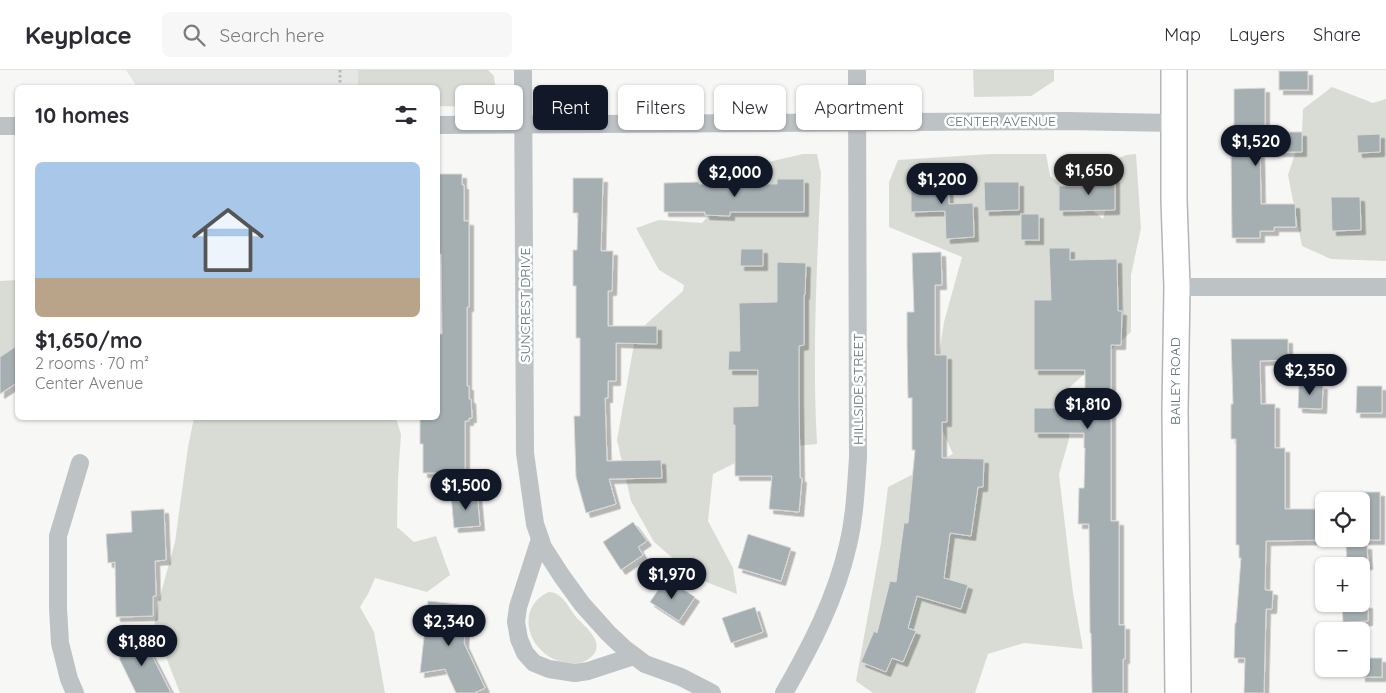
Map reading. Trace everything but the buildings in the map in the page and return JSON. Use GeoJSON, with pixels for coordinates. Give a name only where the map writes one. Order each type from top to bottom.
{"type":"FeatureCollection","features":[{"type":"Feature","properties":{"kind":"street","name":"SUNCREST DRIVE"},"geometry":{"type":"LineString","coordinates":[[523,70],[525,453],[535,524],[540,539],[561,575],[582,604],[608,633],[645,664],[681,677],[712,693]]}},
{"type":"Feature","properties":{"kind":"street","name":"HILLSIDE STREET"},"geometry":{"type":"LineString","coordinates":[[857,70],[857,85]]}},
{"type":"Feature","properties":{"kind":"street","name":"BAILEY ROAD"},"geometry":{"type":"LineString","coordinates":[[1174,70],[1174,200],[1177,288],[1175,410],[1178,693]]}},
{"type":"Feature","properties":{"kind":"street","name":"CENTER AVENUE"},"geometry":{"type":"LineString","coordinates":[[922,122],[1097,121],[1174,123]]}},
{"type":"Feature","properties":{"kind":"street","name":"CENTER AVENUE"},"geometry":{"type":"LineString","coordinates":[[440,125],[796,122]]}},
{"type":"Feature","properties":{"kind":"street"},"geometry":{"type":"LineString","coordinates":[[0,126],[15,126]]}},
{"type":"Feature","properties":{"kind":"street","name":"HILLSIDE STREET"},"geometry":{"type":"LineString","coordinates":[[784,693],[808,652],[825,616],[848,546],[854,510],[858,456],[857,130]]}},
{"type":"Feature","properties":{"kind":"street"},"geometry":{"type":"LineString","coordinates":[[1177,288],[1386,288]]}},
{"type":"Feature","properties":{"kind":"street"},"geometry":{"type":"LineString","coordinates":[[74,693],[60,643],[58,536],[80,463]]}},
{"type":"Feature","properties":{"kind":"street"},"geometry":{"type":"LineString","coordinates":[[540,539],[518,606],[516,622],[519,639],[525,654],[534,663],[549,669],[575,673],[588,671],[634,656]]}},
{"type":"Feature","properties":{"kind":"path"},"geometry":{"type":"LineString","coordinates":[[340,70],[340,85]]}},
{"type":"Feature","properties":{"kind":"shaded area"},"geometry":{"type":"Polygon","coordinates":[[[126,70],[358,70],[358,85],[136,85],[126,70]]]}},
{"type":"Feature","properties":{"kind":"shaded area"},"geometry":{"type":"Polygon","coordinates":[[[358,70],[488,70],[494,76],[495,85],[455,85],[455,106],[440,106],[440,85],[358,85],[358,70]]]}},
{"type":"Feature","properties":{"kind":"shaded area"},"geometry":{"type":"Polygon","coordinates":[[[973,70],[1054,70],[1054,81],[1031,96],[974,97],[973,70]]]}},
{"type":"Feature","properties":{"kind":"shaded area"},"geometry":{"type":"Polygon","coordinates":[[[1332,87],[1373,103],[1386,99],[1386,261],[1331,259],[1302,246],[1288,175],[1302,133],[1303,109],[1332,87]]]}},
{"type":"Feature","properties":{"kind":"shaded area"},"geometry":{"type":"Polygon","coordinates":[[[803,154],[817,154],[821,173],[815,342],[817,444],[763,449],[713,474],[708,521],[733,568],[737,594],[696,578],[654,542],[631,501],[617,440],[636,333],[683,291],[684,285],[659,270],[636,228],[659,220],[702,223],[751,166],[803,154]]]}},
{"type":"Feature","properties":{"kind":"shaded area"},"geometry":{"type":"Polygon","coordinates":[[[990,154],[1046,154],[1050,176],[1103,219],[1115,178],[1112,161],[1126,155],[1136,154],[1141,228],[1131,275],[1131,332],[1070,387],[1069,439],[1059,474],[1073,593],[1083,649],[1024,643],[988,654],[975,693],[873,693],[856,681],[881,543],[888,487],[953,454],[931,405],[944,322],[962,257],[889,227],[889,182],[898,160],[990,154]]]}},
{"type":"Feature","properties":{"kind":"shaded area"},"geometry":{"type":"Polygon","coordinates":[[[15,280],[15,357],[0,362],[0,281],[15,280]]]}},
{"type":"Feature","properties":{"kind":"shaded area"},"geometry":{"type":"Polygon","coordinates":[[[194,420],[397,420],[401,434],[397,527],[414,542],[436,536],[450,575],[427,592],[375,578],[360,607],[374,632],[385,693],[180,693],[154,626],[175,542],[194,420]]]}},
{"type":"Feature","properties":{"kind":"shaded area"},"geometry":{"type":"Polygon","coordinates":[[[549,592],[558,595],[568,605],[593,636],[597,647],[595,653],[587,660],[571,663],[552,658],[542,651],[534,641],[530,631],[531,609],[538,599],[549,592]]]}}]}
